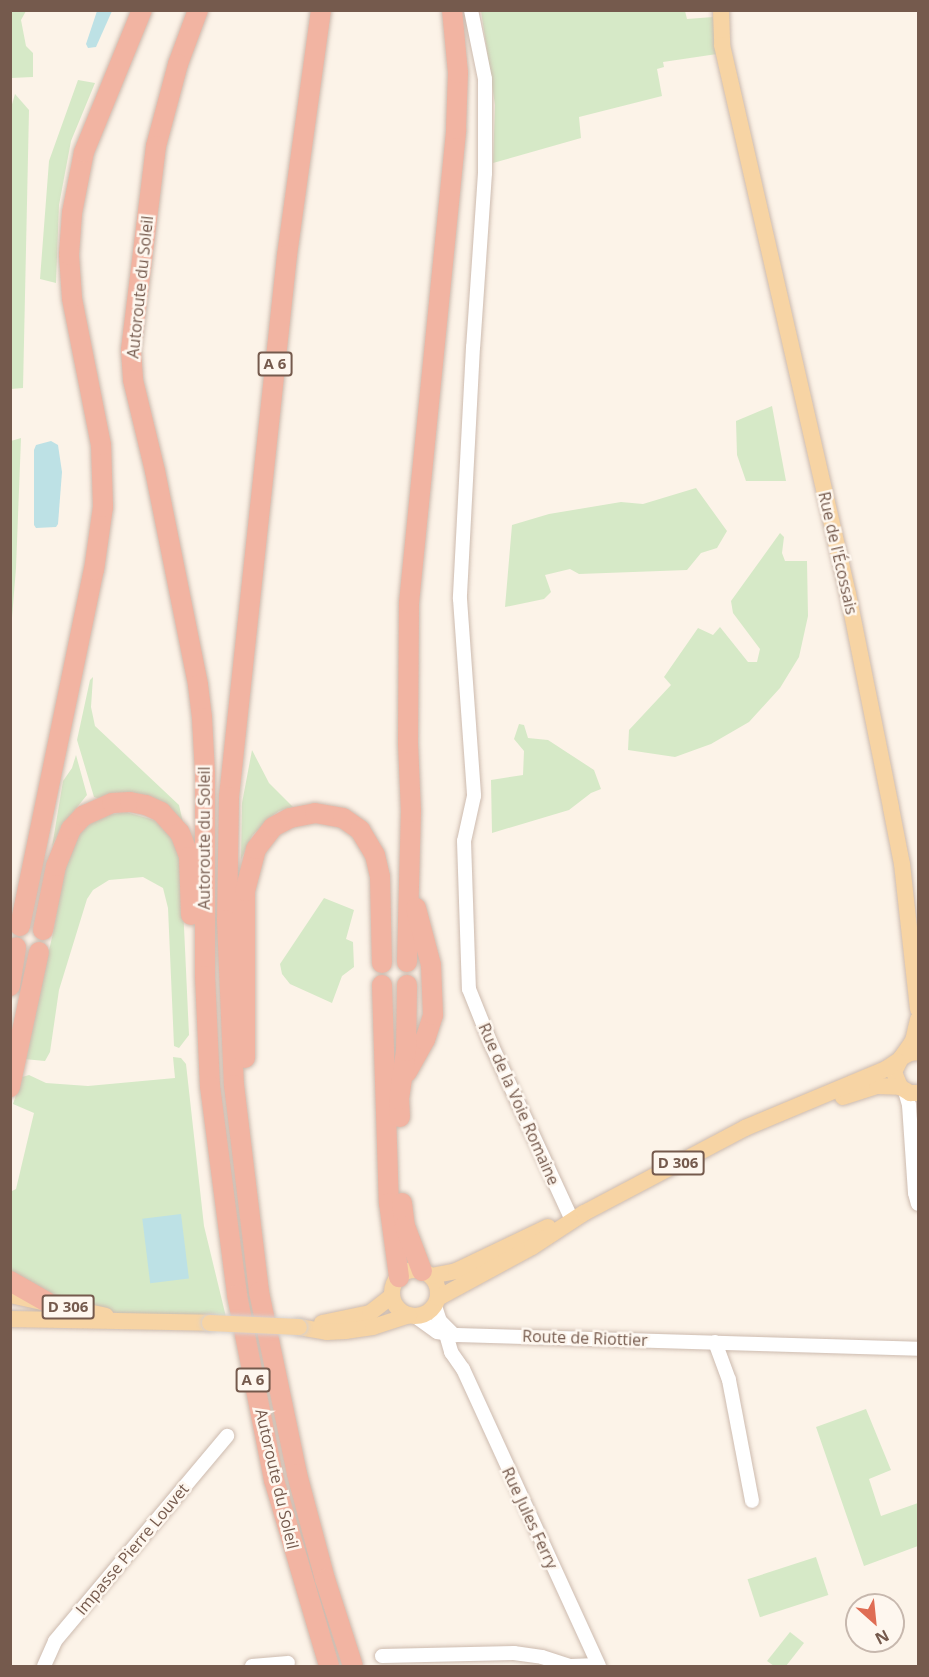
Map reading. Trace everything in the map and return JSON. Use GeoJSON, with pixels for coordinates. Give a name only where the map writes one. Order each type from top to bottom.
{"type":"FeatureCollection","features":[{"type":"Feature","properties":{"kind":"highway"},"geometry":{"type":"LineString","coordinates":[[20,926],[94,570],[103,507],[100,434],[79,342],[72,298],[69,255],[72,213],[84,152],[142,10]]}},
{"type":"Feature","properties":{"kind":"highway","name":"Autoroute du Soleil"},"geometry":{"type":"LineString","coordinates":[[198,10],[178,64],[156,146],[131,350],[133,380],[155,471],[202,718],[205,773],[204,976],[210,1086],[237,1294],[260,1412],[286,1524],[329,1666]]}},
{"type":"Feature","properties":{"kind":"highway","name":"Autoroute du Soleil"},"geometry":{"type":"LineString","coordinates":[[321,10],[286,266],[227,830],[227,940],[234,1085],[259,1292],[297,1474],[325,1579],[353,1666]]}},
{"type":"Feature","properties":{"kind":"highway"},"geometry":{"type":"LineString","coordinates":[[407,962],[410,886],[409,603],[456,129],[458,74],[452,10]]}},
{"type":"Feature","properties":{"kind":"highway"},"geometry":{"type":"LineString","coordinates":[[43,930],[63,845],[71,829],[83,816],[105,805],[130,802],[146,805],[170,819],[180,832],[189,857],[202,1109],[210,1176],[236,1312],[260,1412]]}},
{"type":"Feature","properties":{"kind":"highway"},"geometry":{"type":"LineString","coordinates":[[259,1292],[245,1058],[243,936],[248,874],[256,849],[273,827],[297,815],[315,813],[343,818],[360,830],[375,855],[380,877],[382,963]]}},
{"type":"Feature","properties":{"kind":"highway"},"geometry":{"type":"LineString","coordinates":[[400,1085],[425,1040],[433,1015],[431,965],[410,886]]}},
{"type":"Feature","properties":{"kind":"highway"},"geometry":{"type":"LineString","coordinates":[[10,986],[16,947]]}},
{"type":"Feature","properties":{"kind":"highway"},"geometry":{"type":"LineString","coordinates":[[10,1087],[39,952]]}},
{"type":"Feature","properties":{"kind":"highway"},"geometry":{"type":"LineString","coordinates":[[382,985],[389,1203],[399,1277]]}},
{"type":"Feature","properties":{"kind":"highway"},"geometry":{"type":"LineString","coordinates":[[407,985],[406,1051],[400,1085],[403,1214],[426,1273]]}},
{"type":"Feature","properties":{"kind":"highway"},"geometry":{"type":"LineString","coordinates":[[10,1281],[47,1302]]}},
{"type":"Feature","properties":{"kind":"main road","name":"Rue de l'Écossais"},"geometry":{"type":"LineString","coordinates":[[722,10],[722,45],[848,594],[879,744],[902,864],[918,1009]]}},
{"type":"Feature","properties":{"kind":"main road","name":"Rue de l'Écossais"},"geometry":{"type":"LineString","coordinates":[[730,10],[729,47],[736,100]]}},
{"type":"Feature","properties":{"kind":"main road"},"geometry":{"type":"LineString","coordinates":[[908,1090],[894,1072],[912,1041],[918,1020]]}},
{"type":"Feature","properties":{"kind":"main road"},"geometry":{"type":"LineString","coordinates":[[899,1060],[910,1053],[918,1053]]}},
{"type":"Feature","properties":{"kind":"main road","name":"D 306"},"geometry":{"type":"LineString","coordinates":[[426,1273],[456,1271],[577,1215],[745,1128],[886,1069],[899,1060]]}},
{"type":"Feature","properties":{"kind":"main road","name":"D 306"},"geometry":{"type":"LineString","coordinates":[[773,1117],[877,1086],[908,1090]]}},
{"type":"Feature","properties":{"kind":"main road","name":"D 306"},"geometry":{"type":"LineString","coordinates":[[436,1302],[532,1247],[577,1215]]}},
{"type":"Feature","properties":{"kind":"main road"},"geometry":{"type":"LineString","coordinates":[[409,1270],[426,1273],[438,1286],[436,1302],[426,1314],[412,1316],[398,1308],[392,1296],[393,1287],[399,1277],[409,1270]]}},
{"type":"Feature","properties":{"kind":"main road","name":"D 306"},"geometry":{"type":"LineString","coordinates":[[10,1295],[124,1321]]}},
{"type":"Feature","properties":{"kind":"main road","name":"D 306"},"geometry":{"type":"LineString","coordinates":[[300,1327],[370,1313],[392,1296]]}},
{"type":"Feature","properties":{"kind":"main road","name":"D 306"},"geometry":{"type":"LineString","coordinates":[[10,1319],[210,1323],[300,1327],[327,1332],[373,1326],[412,1316]]}},
{"type":"Feature","properties":{"kind":"street","name":"Rue de la Voie Romaine"},"geometry":{"type":"LineString","coordinates":[[471,10],[484,79],[484,173],[472,347],[460,599],[474,796],[464,841],[469,989],[490,1044],[577,1215]]}},
{"type":"Feature","properties":{"kind":"street"},"geometry":{"type":"LineString","coordinates":[[908,1090],[918,1204]]}},
{"type":"Feature","properties":{"kind":"street"},"geometry":{"type":"LineString","coordinates":[[914,1165],[918,1109]]}},
{"type":"Feature","properties":{"kind":"street"},"geometry":{"type":"LineString","coordinates":[[436,1302],[440,1321],[452,1335]]}},
{"type":"Feature","properties":{"kind":"street","name":"Route de Riottier"},"geometry":{"type":"LineString","coordinates":[[412,1316],[426,1326],[452,1335],[918,1349]]}},
{"type":"Feature","properties":{"kind":"street","name":"Rue Jules Ferry"},"geometry":{"type":"LineString","coordinates":[[452,1335],[451,1353],[463,1369],[599,1666]]}},
{"type":"Feature","properties":{"kind":"street"},"geometry":{"type":"LineString","coordinates":[[715,1342],[729,1380],[752,1501]]}},
{"type":"Feature","properties":{"kind":"street","name":"Impasse Pierre Louvet"},"geometry":{"type":"LineString","coordinates":[[44,1666],[55,1641],[227,1436]]}},
{"type":"Feature","properties":{"kind":"street"},"geometry":{"type":"LineString","coordinates":[[382,1656],[514,1653],[542,1657],[570,1666],[599,1666]]}},
{"type":"Feature","properties":{"kind":"street"},"geometry":{"type":"LineString","coordinates":[[252,1666],[288,1663]]}},
{"type":"Feature","properties":{"kind":"green space"},"geometry":{"type":"Polygon","coordinates":[[[10,11],[26,11],[21,20],[26,46],[33,53],[33,77],[11,78],[10,11]]]}},
{"type":"Feature","properties":{"kind":"green space"},"geometry":{"type":"Polygon","coordinates":[[[481,11],[685,11],[687,19],[713,17],[717,54],[663,62],[664,67],[657,69],[662,96],[579,117],[581,138],[493,163],[495,105],[481,11]]]}},
{"type":"Feature","properties":{"kind":"green space"},"geometry":{"type":"Polygon","coordinates":[[[78,80],[95,83],[71,141],[59,205],[56,283],[40,279],[49,161],[78,80]]]}},
{"type":"Feature","properties":{"kind":"green space"},"geometry":{"type":"Polygon","coordinates":[[[15,94],[29,110],[23,388],[11,389],[10,111],[15,94]]]}},
{"type":"Feature","properties":{"kind":"green space"},"geometry":{"type":"Polygon","coordinates":[[[772,406],[786,481],[746,481],[737,455],[736,421],[772,406]]]}},
{"type":"Feature","properties":{"kind":"green space"},"geometry":{"type":"Polygon","coordinates":[[[21,438],[16,568],[11,630],[11,441],[21,438]]]}},
{"type":"Feature","properties":{"kind":"green space"},"geometry":{"type":"Polygon","coordinates":[[[696,488],[727,531],[717,548],[701,553],[687,570],[579,574],[570,569],[545,575],[551,592],[544,599],[505,607],[512,525],[549,514],[621,502],[643,504],[696,488]]]}},
{"type":"Feature","properties":{"kind":"green space"},"geometry":{"type":"Polygon","coordinates":[[[780,533],[784,537],[782,553],[785,561],[807,561],[808,616],[799,657],[780,688],[749,722],[711,744],[675,757],[628,750],[629,730],[671,685],[664,677],[698,628],[713,635],[720,627],[748,662],[757,662],[760,649],[733,613],[731,601],[780,533]]]}},
{"type":"Feature","properties":{"kind":"green space"},"geometry":{"type":"Polygon","coordinates":[[[93,677],[91,707],[95,726],[179,805],[184,827],[94,797],[77,740],[90,680],[93,677]]]}},
{"type":"Feature","properties":{"kind":"green space"},"geometry":{"type":"Polygon","coordinates":[[[519,724],[524,725],[528,738],[548,740],[594,770],[601,789],[591,793],[569,810],[492,833],[491,780],[523,775],[524,751],[514,739],[519,724]]]}},
{"type":"Feature","properties":{"kind":"green space"},"geometry":{"type":"Polygon","coordinates":[[[252,750],[269,783],[293,807],[279,811],[268,819],[252,836],[241,860],[242,803],[252,750]]]}},
{"type":"Feature","properties":{"kind":"green space"},"geometry":{"type":"Polygon","coordinates":[[[76,755],[87,795],[61,827],[52,847],[63,781],[72,768],[76,755]]]}},
{"type":"Feature","properties":{"kind":"green space"},"geometry":{"type":"Polygon","coordinates":[[[126,812],[154,820],[167,829],[175,843],[181,862],[189,1035],[179,1048],[174,1046],[168,908],[163,888],[143,877],[109,880],[93,890],[87,899],[59,990],[50,1052],[45,1061],[24,1059],[53,933],[64,870],[78,835],[91,823],[106,815],[126,812]]]}},
{"type":"Feature","properties":{"kind":"green space"},"geometry":{"type":"Polygon","coordinates":[[[324,898],[354,910],[346,939],[353,942],[354,967],[342,976],[332,1003],[290,984],[282,974],[280,964],[324,898]]]}},
{"type":"Feature","properties":{"kind":"green space"},"geometry":{"type":"Polygon","coordinates":[[[173,1057],[181,1058],[186,1064],[204,1226],[226,1317],[118,1313],[84,1307],[32,1290],[11,1276],[10,1192],[16,1189],[34,1113],[13,1104],[22,1077],[29,1075],[46,1083],[88,1086],[175,1078],[173,1057]]]}},
{"type":"Feature","properties":{"kind":"green space"},"geometry":{"type":"Polygon","coordinates":[[[866,1409],[891,1470],[869,1479],[881,1516],[918,1503],[918,1546],[864,1566],[816,1427],[866,1409]]]}},
{"type":"Feature","properties":{"kind":"green space"},"geometry":{"type":"Polygon","coordinates":[[[816,1557],[828,1595],[760,1617],[748,1579],[816,1557]]]}},
{"type":"Feature","properties":{"kind":"green space"},"geometry":{"type":"Polygon","coordinates":[[[790,1632],[804,1643],[786,1666],[774,1666],[767,1661],[790,1632]]]}},
{"type":"Feature","properties":{"kind":"water"},"geometry":{"type":"Polygon","coordinates":[[[97,11],[112,11],[96,47],[88,48],[86,44],[97,11]]]}},
{"type":"Feature","properties":{"kind":"water"},"geometry":{"type":"Polygon","coordinates":[[[51,441],[58,445],[62,472],[58,524],[56,527],[36,528],[34,525],[34,450],[36,445],[51,441]]]}},
{"type":"Feature","properties":{"kind":"water"},"geometry":{"type":"Polygon","coordinates":[[[181,1214],[189,1279],[150,1283],[142,1219],[181,1214]]]}}]}
